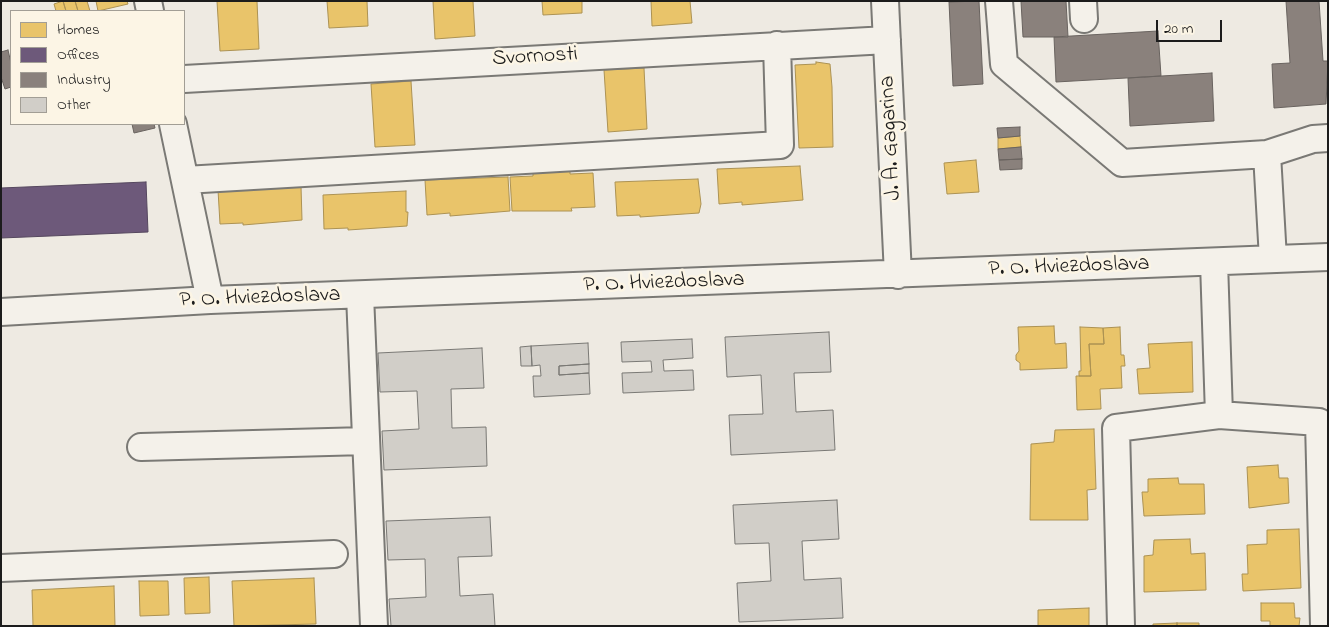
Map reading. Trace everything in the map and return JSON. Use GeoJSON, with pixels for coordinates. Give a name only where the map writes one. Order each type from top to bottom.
{"type":"FeatureCollection","features":[{"type":"Feature","properties":{"kind":"street","name":"J. A. Gagarina"},"geometry":{"type":"LineString","coordinates":[[885,1],[898,275]]}},
{"type":"Feature","properties":{"kind":"street"},"geometry":{"type":"LineString","coordinates":[[999,1],[1004,64],[1122,164],[1267,154],[1313,139],[1328,138]]}},
{"type":"Feature","properties":{"kind":"street","name":"Svornosti"},"geometry":{"type":"LineString","coordinates":[[185,79],[887,40]]}},
{"type":"Feature","properties":{"kind":"street"},"geometry":{"type":"LineString","coordinates":[[185,180],[780,145],[777,45]]}},
{"type":"Feature","properties":{"kind":"street"},"geometry":{"type":"LineString","coordinates":[[173,125],[210,300]]}},
{"type":"Feature","properties":{"kind":"street"},"geometry":{"type":"LineString","coordinates":[[1267,154],[1273,259]]}},
{"type":"Feature","properties":{"kind":"street","name":"P. O. Hviezdoslava"},"geometry":{"type":"LineString","coordinates":[[1,312],[210,300],[1328,257]]}},
{"type":"Feature","properties":{"kind":"street"},"geometry":{"type":"LineString","coordinates":[[1214,262],[1219,415]]}},
{"type":"Feature","properties":{"kind":"street"},"geometry":{"type":"LineString","coordinates":[[360,295],[374,626]]}},
{"type":"Feature","properties":{"kind":"street"},"geometry":{"type":"LineString","coordinates":[[1121,626],[1116,428],[1219,415],[1319,422],[1324,626]]}},
{"type":"Feature","properties":{"kind":"street"},"geometry":{"type":"LineString","coordinates":[[141,447],[366,441]]}},
{"type":"Feature","properties":{"kind":"street"},"geometry":{"type":"LineString","coordinates":[[1,568],[334,554]]}},
{"type":"Feature","properties":{"kind":"building: Homes"},"geometry":{"type":"Polygon","coordinates":[[[63,1],[75,1],[78,10],[66,10],[63,1]]]}},
{"type":"Feature","properties":{"kind":"building: Homes"},"geometry":{"type":"Polygon","coordinates":[[[63,1],[66,10],[56,10],[54,4],[63,1]]]}},
{"type":"Feature","properties":{"kind":"building: Homes"},"geometry":{"type":"Polygon","coordinates":[[[75,1],[87,1],[90,10],[78,10],[75,1]]]}},
{"type":"Feature","properties":{"kind":"building: Homes"},"geometry":{"type":"Polygon","coordinates":[[[96,1],[127,1],[128,4],[102,10],[98,10],[96,1]]]}},
{"type":"Feature","properties":{"kind":"building: Homes"},"geometry":{"type":"Polygon","coordinates":[[[217,1],[257,1],[259,49],[220,51],[217,1]]]}},
{"type":"Feature","properties":{"kind":"building: Homes"},"geometry":{"type":"Polygon","coordinates":[[[327,1],[367,1],[368,26],[329,28],[327,1]]]}},
{"type":"Feature","properties":{"kind":"building: Homes"},"geometry":{"type":"Polygon","coordinates":[[[433,1],[473,1],[475,36],[435,39],[433,1]]]}},
{"type":"Feature","properties":{"kind":"building: Homes"},"geometry":{"type":"Polygon","coordinates":[[[542,1],[582,1],[582,13],[543,15],[542,1]]]}},
{"type":"Feature","properties":{"kind":"building: Homes"},"geometry":{"type":"Polygon","coordinates":[[[651,1],[690,1],[692,23],[652,26],[651,1]]]}},
{"type":"Feature","properties":{"kind":"building: Homes"},"geometry":{"type":"Polygon","coordinates":[[[816,62],[830,64],[833,147],[799,148],[795,65],[816,64],[816,62]]]}},
{"type":"Feature","properties":{"kind":"building: Homes"},"geometry":{"type":"Polygon","coordinates":[[[644,68],[647,129],[608,132],[604,70],[644,68]]]}},
{"type":"Feature","properties":{"kind":"building: Homes"},"geometry":{"type":"Polygon","coordinates":[[[411,81],[415,145],[375,147],[371,84],[411,81]]]}},
{"type":"Feature","properties":{"kind":"building: Homes"},"geometry":{"type":"Polygon","coordinates":[[[1020,136],[1021,147],[998,149],[998,138],[1020,136]]]}},
{"type":"Feature","properties":{"kind":"building: Homes"},"geometry":{"type":"Polygon","coordinates":[[[976,160],[979,192],[947,194],[944,163],[976,160]]]}},
{"type":"Feature","properties":{"kind":"building: Homes"},"geometry":{"type":"Polygon","coordinates":[[[800,166],[803,200],[742,205],[742,202],[719,204],[717,169],[800,166]]]}},
{"type":"Feature","properties":{"kind":"building: Homes"},"geometry":{"type":"Polygon","coordinates":[[[570,171],[570,174],[593,173],[595,207],[571,208],[572,211],[512,211],[510,177],[533,176],[533,173],[570,171]]]}},
{"type":"Feature","properties":{"kind":"building: Homes"},"geometry":{"type":"Polygon","coordinates":[[[508,177],[510,211],[450,216],[450,213],[427,215],[425,180],[508,177]]]}},
{"type":"Feature","properties":{"kind":"building: Homes"},"geometry":{"type":"Polygon","coordinates":[[[698,179],[701,204],[699,213],[640,217],[640,215],[617,216],[615,182],[698,179]]]}},
{"type":"Feature","properties":{"kind":"building: Homes"},"geometry":{"type":"Polygon","coordinates":[[[301,186],[302,220],[243,225],[243,223],[220,224],[218,190],[301,186]]]}},
{"type":"Feature","properties":{"kind":"building: Homes"},"geometry":{"type":"Polygon","coordinates":[[[406,191],[407,226],[348,230],[348,228],[324,229],[323,195],[406,191]]]}},
{"type":"Feature","properties":{"kind":"building: Homes"},"geometry":{"type":"Polygon","coordinates":[[[1054,326],[1055,344],[1066,343],[1067,368],[1020,370],[1020,363],[1016,360],[1016,355],[1019,351],[1018,327],[1054,326]]]}},
{"type":"Feature","properties":{"kind":"building: Homes"},"geometry":{"type":"Polygon","coordinates":[[[1080,327],[1103,328],[1104,344],[1089,344],[1091,376],[1079,376],[1079,371],[1081,371],[1080,327]]]}},
{"type":"Feature","properties":{"kind":"building: Homes"},"geometry":{"type":"Polygon","coordinates":[[[1120,327],[1121,355],[1124,355],[1125,366],[1121,366],[1122,388],[1100,389],[1101,409],[1077,410],[1076,376],[1091,376],[1089,344],[1104,344],[1103,328],[1120,327]]]}},
{"type":"Feature","properties":{"kind":"building: Homes"},"geometry":{"type":"Polygon","coordinates":[[[1192,342],[1193,392],[1139,394],[1137,369],[1150,368],[1148,344],[1192,342]]]}},
{"type":"Feature","properties":{"kind":"building: Homes"},"geometry":{"type":"Polygon","coordinates":[[[1094,429],[1096,489],[1087,490],[1088,520],[1030,520],[1031,444],[1054,442],[1055,430],[1094,429]]]}},
{"type":"Feature","properties":{"kind":"building: Homes"},"geometry":{"type":"Polygon","coordinates":[[[1278,465],[1279,478],[1288,478],[1289,503],[1249,508],[1247,467],[1278,465]]]}},
{"type":"Feature","properties":{"kind":"building: Homes"},"geometry":{"type":"Polygon","coordinates":[[[1178,478],[1179,484],[1204,484],[1205,514],[1144,516],[1142,492],[1148,492],[1148,479],[1178,478]]]}},
{"type":"Feature","properties":{"kind":"building: Homes"},"geometry":{"type":"Polygon","coordinates":[[[1299,529],[1301,588],[1243,591],[1242,574],[1248,574],[1247,545],[1267,544],[1267,530],[1299,529]]]}},
{"type":"Feature","properties":{"kind":"building: Homes"},"geometry":{"type":"Polygon","coordinates":[[[1190,539],[1191,554],[1205,553],[1206,590],[1144,592],[1144,556],[1153,555],[1154,540],[1190,539]]]}},
{"type":"Feature","properties":{"kind":"building: Homes"},"geometry":{"type":"Polygon","coordinates":[[[209,577],[210,613],[185,614],[184,578],[209,577]]]}},
{"type":"Feature","properties":{"kind":"building: Homes"},"geometry":{"type":"Polygon","coordinates":[[[314,578],[316,624],[234,626],[232,581],[314,578]]]}},
{"type":"Feature","properties":{"kind":"building: Homes"},"geometry":{"type":"Polygon","coordinates":[[[139,581],[168,581],[169,615],[140,616],[139,581]]]}},
{"type":"Feature","properties":{"kind":"building: Homes"},"geometry":{"type":"Polygon","coordinates":[[[114,586],[115,626],[33,626],[32,590],[114,586]]]}},
{"type":"Feature","properties":{"kind":"building: Homes"},"geometry":{"type":"Polygon","coordinates":[[[1261,603],[1294,603],[1295,618],[1300,618],[1299,626],[1270,626],[1270,621],[1261,621],[1261,603]]]}},
{"type":"Feature","properties":{"kind":"building: Homes"},"geometry":{"type":"Polygon","coordinates":[[[1089,608],[1089,626],[1038,626],[1038,610],[1089,608]]]}},
{"type":"Feature","properties":{"kind":"building: Homes"},"geometry":{"type":"Polygon","coordinates":[[[1177,623],[1177,626],[1153,626],[1153,624],[1177,623]]]}},
{"type":"Feature","properties":{"kind":"building: Homes"},"geometry":{"type":"Polygon","coordinates":[[[1177,623],[1199,623],[1199,626],[1177,626],[1177,623]]]}},
{"type":"Feature","properties":{"kind":"building: Offices"},"geometry":{"type":"Polygon","coordinates":[[[146,182],[148,232],[1,238],[1,188],[146,182]]]}},
{"type":"Feature","properties":{"kind":"building: Industry"},"geometry":{"type":"Polygon","coordinates":[[[979,1],[983,84],[953,86],[949,2],[979,1]]]}},
{"type":"Feature","properties":{"kind":"building: Industry"},"geometry":{"type":"Polygon","coordinates":[[[1021,1],[1066,1],[1068,37],[1023,37],[1021,1]]]}},
{"type":"Feature","properties":{"kind":"building: Industry"},"geometry":{"type":"Polygon","coordinates":[[[1286,1],[1319,1],[1323,61],[1328,61],[1326,104],[1274,108],[1272,64],[1290,63],[1286,1]]]}},
{"type":"Feature","properties":{"kind":"building: Industry"},"geometry":{"type":"Polygon","coordinates":[[[1158,31],[1161,76],[1056,82],[1054,37],[1158,31]]]}},
{"type":"Feature","properties":{"kind":"building: Industry"},"geometry":{"type":"Polygon","coordinates":[[[8,50],[10,59],[10,87],[5,89],[1,77],[1,52],[8,50]]]}},
{"type":"Feature","properties":{"kind":"building: Industry"},"geometry":{"type":"Polygon","coordinates":[[[1212,73],[1214,121],[1130,126],[1128,78],[1212,73]]]}},
{"type":"Feature","properties":{"kind":"building: Industry"},"geometry":{"type":"Polygon","coordinates":[[[132,125],[154,125],[155,128],[134,133],[132,125]]]}},
{"type":"Feature","properties":{"kind":"building: Industry"},"geometry":{"type":"Polygon","coordinates":[[[1020,127],[1020,136],[998,138],[997,128],[1020,127]]]}},
{"type":"Feature","properties":{"kind":"building: Industry"},"geometry":{"type":"Polygon","coordinates":[[[1021,147],[1022,159],[999,160],[998,149],[1021,147]]]}},
{"type":"Feature","properties":{"kind":"building: Industry"},"geometry":{"type":"Polygon","coordinates":[[[1022,159],[1022,169],[1000,170],[999,160],[1022,159]]]}},
{"type":"Feature","properties":{"kind":"building: Other"},"geometry":{"type":"Polygon","coordinates":[[[829,332],[831,372],[794,373],[796,412],[833,410],[835,450],[731,455],[729,415],[763,414],[761,375],[727,377],[725,337],[829,332]]]}},
{"type":"Feature","properties":{"kind":"building: Other"},"geometry":{"type":"Polygon","coordinates":[[[692,339],[693,358],[663,360],[664,371],[693,370],[694,390],[623,393],[622,373],[652,372],[651,361],[622,362],[621,342],[692,339]]]}},
{"type":"Feature","properties":{"kind":"building: Other"},"geometry":{"type":"Polygon","coordinates":[[[588,343],[589,364],[559,366],[559,375],[589,373],[590,394],[534,397],[533,376],[541,376],[540,365],[532,366],[531,346],[588,343]]]}},
{"type":"Feature","properties":{"kind":"building: Other"},"geometry":{"type":"Polygon","coordinates":[[[531,346],[532,366],[521,366],[520,347],[531,346]]]}},
{"type":"Feature","properties":{"kind":"building: Other"},"geometry":{"type":"Polygon","coordinates":[[[482,348],[484,388],[451,389],[452,428],[486,427],[487,466],[384,470],[382,431],[419,429],[417,391],[380,392],[378,353],[482,348]]]}},
{"type":"Feature","properties":{"kind":"building: Other"},"geometry":{"type":"Polygon","coordinates":[[[589,364],[589,373],[559,375],[559,366],[589,364]]]}},
{"type":"Feature","properties":{"kind":"building: Other"},"geometry":{"type":"Polygon","coordinates":[[[837,500],[839,539],[802,541],[804,580],[841,578],[843,618],[739,622],[737,583],[771,581],[769,543],[735,544],[733,505],[837,500]]]}},
{"type":"Feature","properties":{"kind":"building: Other"},"geometry":{"type":"Polygon","coordinates":[[[490,517],[492,556],[458,557],[460,596],[493,594],[495,626],[391,626],[389,599],[426,597],[425,559],[388,560],[386,521],[490,517]]]}}]}
